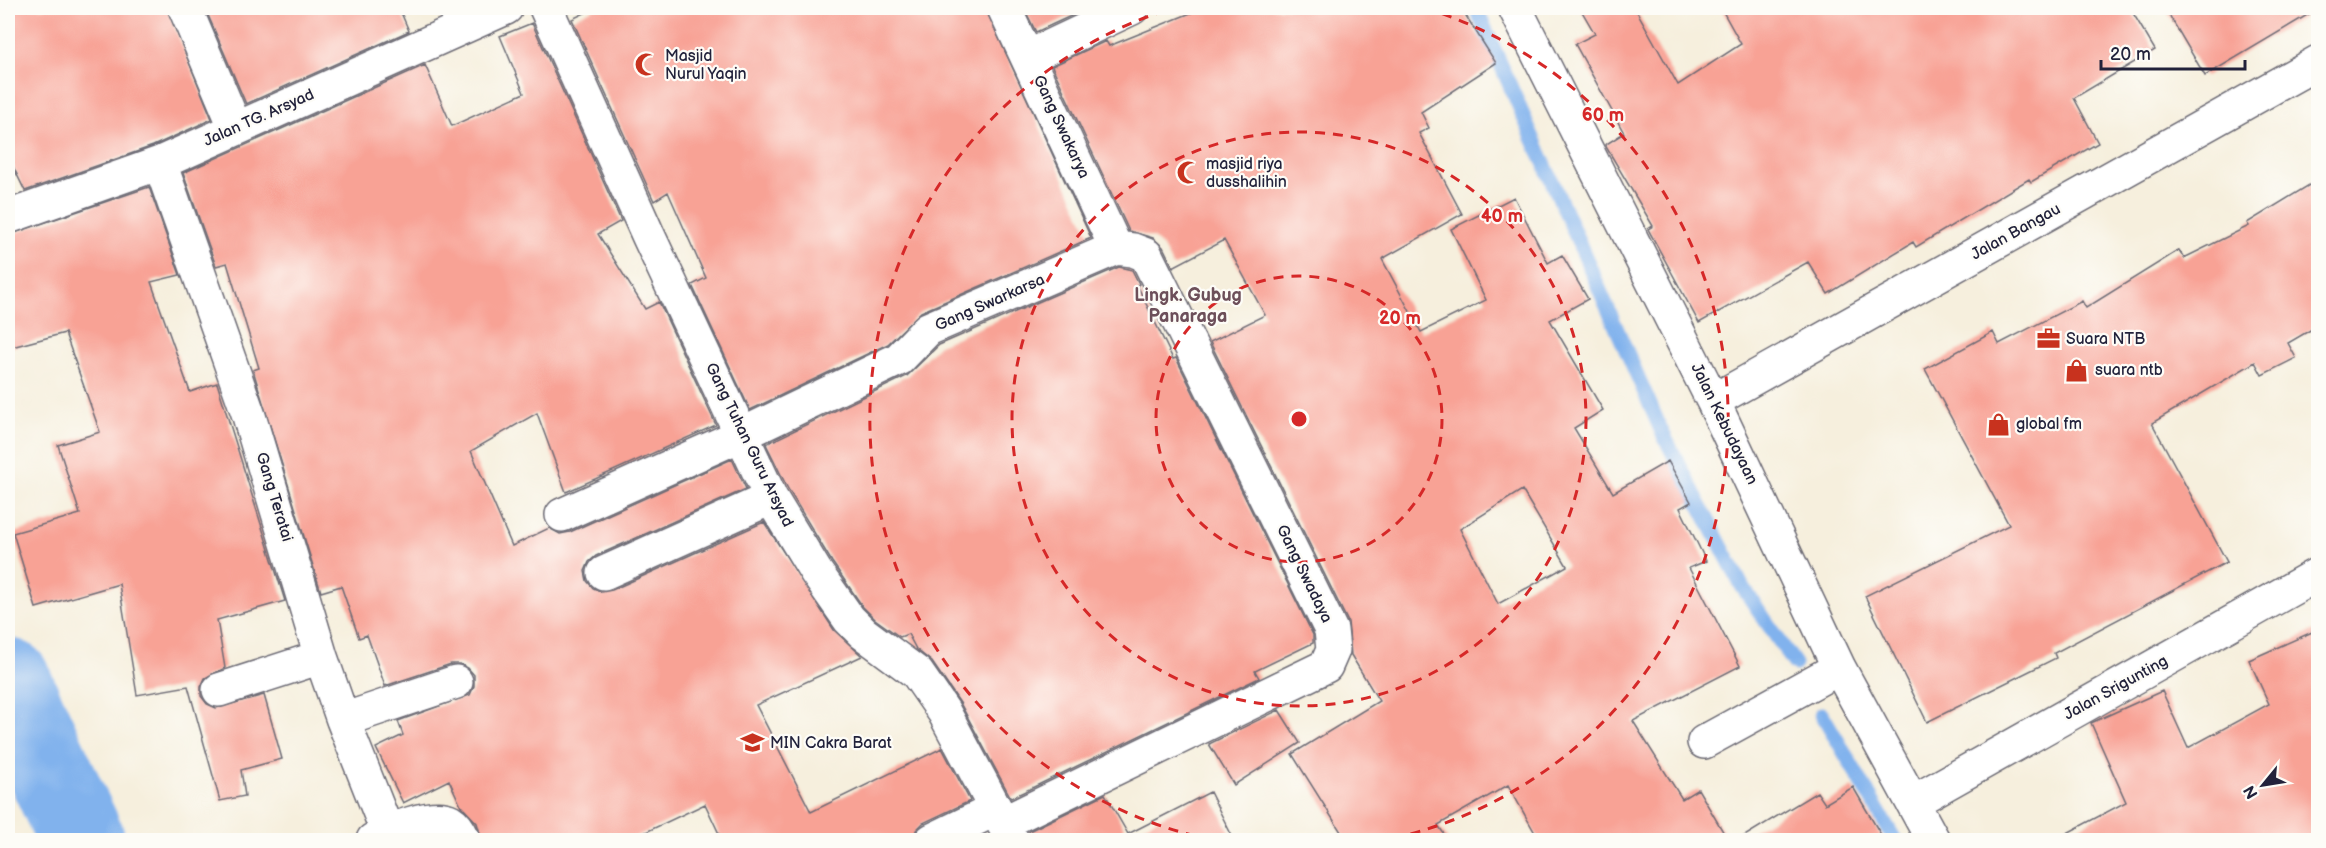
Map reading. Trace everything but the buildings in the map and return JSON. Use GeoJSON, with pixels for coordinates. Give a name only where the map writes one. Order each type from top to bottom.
{"type":"FeatureCollection","features":[{"type":"Feature","properties":{"kind":"street"},"geometry":{"type":"LineString","coordinates":[[184,8],[236,129]]}},
{"type":"Feature","properties":{"kind":"street","name":"Jalan TG. Arsyad"},"geometry":{"type":"LineString","coordinates":[[8,217],[160,163],[506,8]]}},
{"type":"Feature","properties":{"kind":"street","name":"Gang Tuhan Guru Arsyad"},"geometry":{"type":"LineString","coordinates":[[546,8],[649,237],[771,498],[816,572],[849,619],[863,633],[917,672],[944,712],[1003,825]]}},
{"type":"Feature","properties":{"kind":"street","name":"Gang Swakarya"},"geometry":{"type":"LineString","coordinates":[[1004,8],[1116,248]]}},
{"type":"Feature","properties":{"kind":"street"},"geometry":{"type":"LineString","coordinates":[[1028,57],[1132,8]]}},
{"type":"Feature","properties":{"kind":"street","name":"Jalan Kebudayaan"},"geometry":{"type":"LineString","coordinates":[[1515,8],[1713,401],[1839,669],[1933,840]]}},
{"type":"Feature","properties":{"kind":"street","name":"Jalan Bangau"},"geometry":{"type":"LineString","coordinates":[[1713,401],[2319,62]]}},
{"type":"Feature","properties":{"kind":"street","name":"Gang Teratai"},"geometry":{"type":"LineString","coordinates":[[160,163],[249,417],[321,657],[380,836]]}},
{"type":"Feature","properties":{"kind":"street","name":"Gang Swarkarsa"},"geometry":{"type":"LineString","coordinates":[[562,515],[743,434],[899,359],[928,329],[1116,248]]}},
{"type":"Feature","properties":{"kind":"street","name":"Gang Swadaya"},"geometry":{"type":"LineString","coordinates":[[1003,825],[1326,666],[1333,650],[1331,630],[1146,255],[1133,250],[1116,248]]}},
{"type":"Feature","properties":{"kind":"street"},"geometry":{"type":"LineString","coordinates":[[604,573],[771,498]]}},
{"type":"Feature","properties":{"kind":"street","name":"Jalan Srigunting"},"geometry":{"type":"LineString","coordinates":[[1913,802],[2319,574]]}},
{"type":"Feature","properties":{"kind":"street"},"geometry":{"type":"LineString","coordinates":[[219,690],[321,657]]}},
{"type":"Feature","properties":{"kind":"street"},"geometry":{"type":"LineString","coordinates":[[1704,742],[1839,669]]}},
{"type":"Feature","properties":{"kind":"street"},"geometry":{"type":"LineString","coordinates":[[343,720],[456,682]]}},
{"type":"Feature","properties":{"kind":"street"},"geometry":{"type":"LineString","coordinates":[[380,836],[439,817],[452,822],[464,840]]}},
{"type":"Feature","properties":{"kind":"street"},"geometry":{"type":"LineString","coordinates":[[932,840],[1003,825]]}},
{"type":"Feature","properties":{"kind":"waterway"},"geometry":{"type":"LineString","coordinates":[[1476,8],[1662,432],[1742,586],[1795,664]]}},
{"type":"Feature","properties":{"kind":"waterway"},"geometry":{"type":"LineString","coordinates":[[8,681],[82,840]]}},
{"type":"Feature","properties":{"kind":"waterway"},"geometry":{"type":"LineString","coordinates":[[1822,714],[1895,840]]}},
{"type":"Feature","properties":{"kind":"place","name":"Masjid Nurul Yaqin"},"geometry":{"type":"Point","coordinates":[647,65]}},
{"type":"Feature","properties":{"kind":"place","name":"masjid riya dusshalihin"},"geometry":{"type":"Point","coordinates":[1188,173]}},
{"type":"Feature","properties":{"kind":"place","name":"Suara NTB"},"geometry":{"type":"Point","coordinates":[2048,339]}},
{"type":"Feature","properties":{"kind":"place","name":"suara ntb"},"geometry":{"type":"Point","coordinates":[2077,370]}},
{"type":"Feature","properties":{"kind":"place","name":"global fm"},"geometry":{"type":"Point","coordinates":[1998,424]}},
{"type":"Feature","properties":{"kind":"place","name":"MIN Cakra Barat"},"geometry":{"type":"Point","coordinates":[752,743]}},
{"type":"Feature","properties":{"kind":"district","name":"Lingk. Gubug Panaraga"},"geometry":{"type":"Point","coordinates":[1188,305]}}]}
